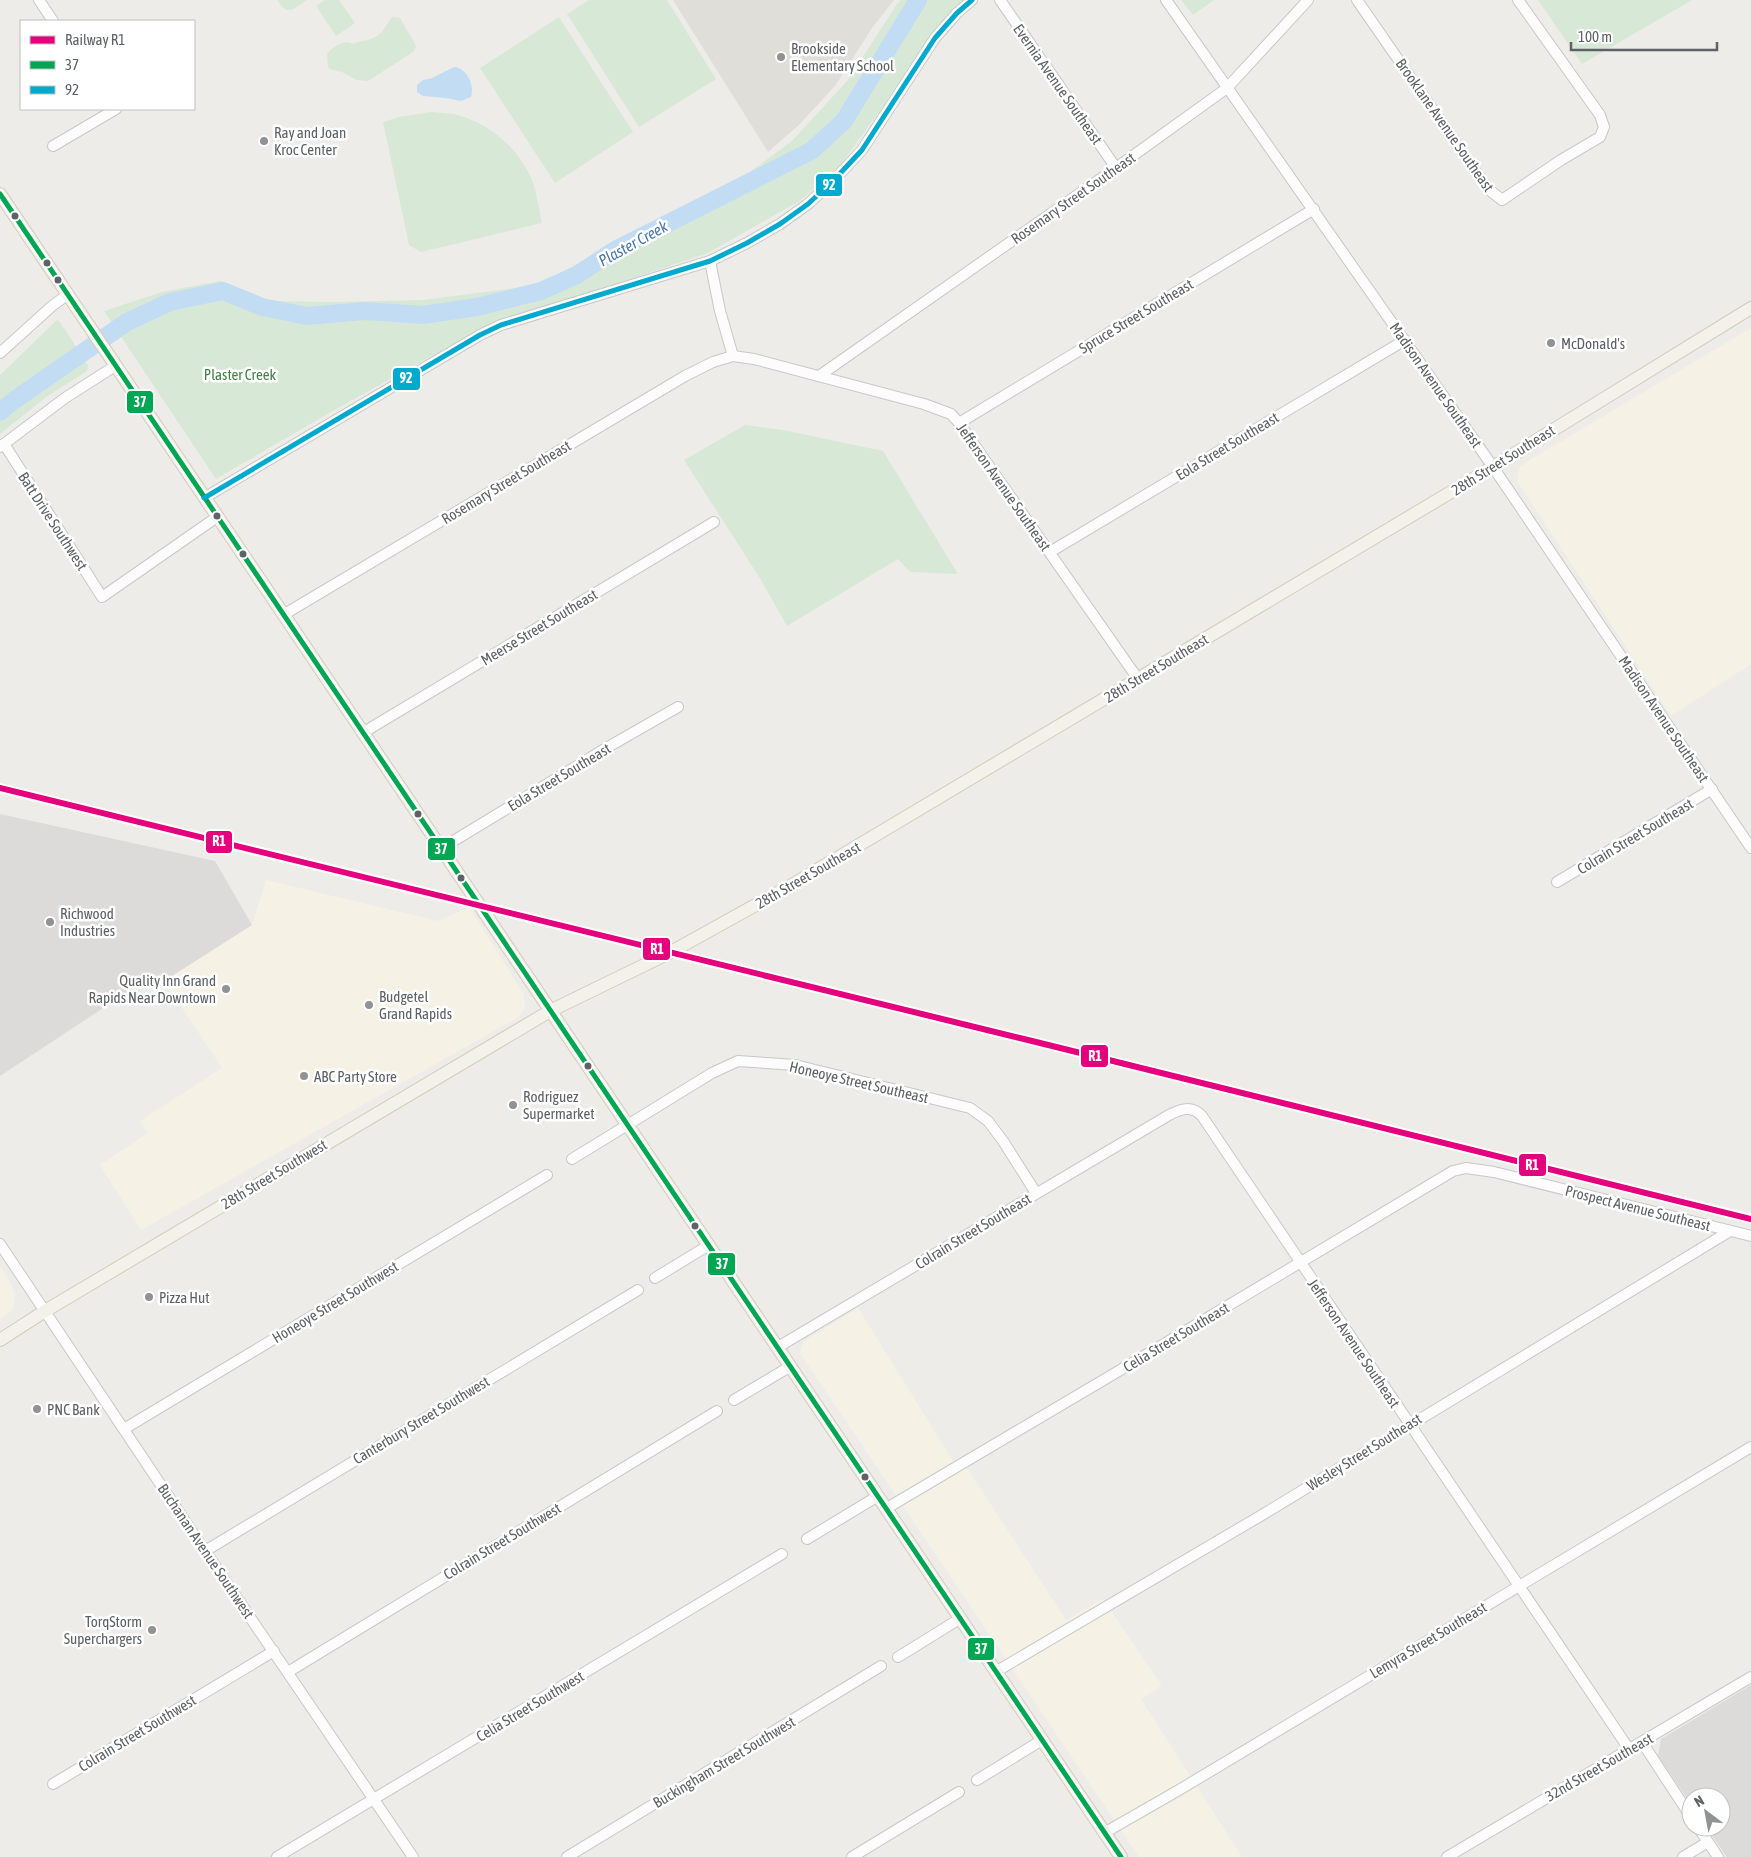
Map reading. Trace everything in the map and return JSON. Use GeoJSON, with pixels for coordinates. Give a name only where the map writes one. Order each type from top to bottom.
{"type":"FeatureCollection","features":[{"type":"Feature","properties":{"kind":"main road"},"geometry":{"type":"LineString","coordinates":[[0,194],[114,366],[364,732],[627,1126],[887,1508],[1121,1857]]}},
{"type":"Feature","properties":{"kind":"main road","name":"28th Street Southeast"},"geometry":{"type":"LineString","coordinates":[[550,1011],[671,952],[732,919],[1493,467],[1751,308]]}},
{"type":"Feature","properties":{"kind":"main road","name":"28th Street Southwest"},"geometry":{"type":"LineString","coordinates":[[0,1340],[45,1311],[550,1011]]}},
{"type":"Feature","properties":{"kind":"street"},"geometry":{"type":"LineString","coordinates":[[39,0],[52,20]]}},
{"type":"Feature","properties":{"kind":"street"},"geometry":{"type":"LineString","coordinates":[[204,498],[480,335],[501,325],[710,261],[780,224],[808,204],[862,150],[935,38],[972,0]]}},
{"type":"Feature","properties":{"kind":"street","name":"Evernia Avenue Southeast"},"geometry":{"type":"LineString","coordinates":[[1000,0],[1116,168]]}},
{"type":"Feature","properties":{"kind":"street","name":"Madison Avenue Southeast"},"geometry":{"type":"LineString","coordinates":[[1166,0],[1493,467],[1751,848]]}},
{"type":"Feature","properties":{"kind":"street","name":"Rosemary Street Southeast"},"geometry":{"type":"LineString","coordinates":[[819,376],[1227,88],[1308,0]]}},
{"type":"Feature","properties":{"kind":"street","name":"Brooklane Avenue Southeast"},"geometry":{"type":"LineString","coordinates":[[1357,0],[1487,188],[1502,200],[1517,192],[1561,160],[1600,137],[1604,127],[1600,115],[1518,0]]}},
{"type":"Feature","properties":{"kind":"street"},"geometry":{"type":"LineString","coordinates":[[53,146],[112,110]]}},
{"type":"Feature","properties":{"kind":"street","name":"Spruce Street Southeast"},"geometry":{"type":"LineString","coordinates":[[959,423],[1314,209]]}},
{"type":"Feature","properties":{"kind":"street"},"geometry":{"type":"LineString","coordinates":[[710,261],[720,311],[733,356]]}},
{"type":"Feature","properties":{"kind":"street"},"geometry":{"type":"LineString","coordinates":[[0,353],[52,306],[67,295]]}},
{"type":"Feature","properties":{"kind":"street","name":"Eola Street Southeast"},"geometry":{"type":"LineString","coordinates":[[1050,552],[1405,340]]}},
{"type":"Feature","properties":{"kind":"street","name":"Rosemary Street Southeast"},"geometry":{"type":"LineString","coordinates":[[283,615],[685,376],[713,362],[733,356]]}},
{"type":"Feature","properties":{"kind":"street","name":"Jefferson Avenue Southeast"},"geometry":{"type":"LineString","coordinates":[[733,356],[754,359],[819,376],[924,404],[951,414],[1138,679]]}},
{"type":"Feature","properties":{"kind":"street"},"geometry":{"type":"LineString","coordinates":[[2,446],[65,398],[114,366]]}},
{"type":"Feature","properties":{"kind":"street","name":"Batt Drive Southwest"},"geometry":{"type":"LineString","coordinates":[[2,446],[102,597],[217,517]]}},
{"type":"Feature","properties":{"kind":"street","name":"Meerse Street Southeast"},"geometry":{"type":"LineString","coordinates":[[364,732],[714,522]]}},
{"type":"Feature","properties":{"kind":"street","name":"Eola Street Southeast"},"geometry":{"type":"LineString","coordinates":[[442,848],[608,746],[678,707]]}},
{"type":"Feature","properties":{"kind":"street","name":"Colrain Street Southeast"},"geometry":{"type":"LineString","coordinates":[[1558,882],[1712,790]]}},
{"type":"Feature","properties":{"kind":"street","name":"Honeoye Street Southeast"},"geometry":{"type":"LineString","coordinates":[[627,1126],[712,1073],[738,1061],[795,1065],[970,1108],[988,1121],[1036,1193]]}},
{"type":"Feature","properties":{"kind":"street","name":"Jefferson Avenue Southeast"},"geometry":{"type":"LineString","coordinates":[[1169,1115],[1180,1110],[1192,1109],[1202,1116],[1629,1749]]}},
{"type":"Feature","properties":{"kind":"street","name":"Colrain Street Southeast"},"geometry":{"type":"LineString","coordinates":[[778,1347],[1169,1115]]}},
{"type":"Feature","properties":{"kind":"street"},"geometry":{"type":"LineString","coordinates":[[572,1159],[627,1126]]}},
{"type":"Feature","properties":{"kind":"street","name":"Celia Street Southeast"},"geometry":{"type":"LineString","coordinates":[[887,1508],[1453,1171],[1466,1168]]}},
{"type":"Feature","properties":{"kind":"street","name":"Prospect Avenue Southeast"},"geometry":{"type":"LineString","coordinates":[[1466,1168],[1494,1172],[1751,1236]]}},
{"type":"Feature","properties":{"kind":"street","name":"Honeoye Street Southwest"},"geometry":{"type":"LineString","coordinates":[[124,1429],[546,1175]]}},
{"type":"Feature","properties":{"kind":"street","name":"Wesley Street Southeast"},"geometry":{"type":"LineString","coordinates":[[997,1671],[1262,1515],[1730,1231]]}},
{"type":"Feature","properties":{"kind":"street","name":"Buchanan Avenue Southwest"},"geometry":{"type":"LineString","coordinates":[[0,1244],[205,1551],[413,1857]]}},
{"type":"Feature","properties":{"kind":"street"},"geometry":{"type":"LineString","coordinates":[[655,1278],[709,1245]]}},
{"type":"Feature","properties":{"kind":"street","name":"Canterbury Street Southwest"},"geometry":{"type":"LineString","coordinates":[[205,1551],[638,1290]]}},
{"type":"Feature","properties":{"kind":"street"},"geometry":{"type":"LineString","coordinates":[[734,1400],[791,1366]]}},
{"type":"Feature","properties":{"kind":"street","name":"Colrain Street Southwest"},"geometry":{"type":"LineString","coordinates":[[288,1672],[717,1411]]}},
{"type":"Feature","properties":{"kind":"street","name":"Lemyra Street Southeast"},"geometry":{"type":"LineString","coordinates":[[1104,1833],[1179,1790],[1751,1446]]}},
{"type":"Feature","properties":{"kind":"street"},"geometry":{"type":"LineString","coordinates":[[807,1540],[878,1496]]}},
{"type":"Feature","properties":{"kind":"street","name":"Celia Street Southwest"},"geometry":{"type":"LineString","coordinates":[[277,1857],[782,1554]]}},
{"type":"Feature","properties":{"kind":"street"},"geometry":{"type":"LineString","coordinates":[[898,1657],[961,1618]]}},
{"type":"Feature","properties":{"kind":"street","name":"Colrain Street Southwest"},"geometry":{"type":"LineString","coordinates":[[53,1784],[274,1651]]}},
{"type":"Feature","properties":{"kind":"street","name":"Buckingham Street Southwest"},"geometry":{"type":"LineString","coordinates":[[567,1857],[881,1666]]}},
{"type":"Feature","properties":{"kind":"street","name":"32nd Street Southeast"},"geometry":{"type":"LineString","coordinates":[[1447,1857],[1751,1677]]}},
{"type":"Feature","properties":{"kind":"street"},"geometry":{"type":"LineString","coordinates":[[977,1780],[1042,1740]]}},
{"type":"Feature","properties":{"kind":"street"},"geometry":{"type":"LineString","coordinates":[[1642,1742],[1681,1802]]}},
{"type":"Feature","properties":{"kind":"street"},"geometry":{"type":"LineString","coordinates":[[852,1857],[959,1792]]}},
{"type":"Feature","properties":{"kind":"street"},"geometry":{"type":"LineString","coordinates":[[1705,1837],[1718,1857]]}},
{"type":"Feature","properties":{"kind":"street"},"geometry":{"type":"LineString","coordinates":[[1683,1857],[1708,1842]]}},
{"type":"Feature","properties":{"kind":"shaded area","name":"Brookside Elementary School"},"geometry":{"type":"Polygon","coordinates":[[[673,0],[894,0],[872,28],[835,86],[799,125],[768,152],[673,0]]]}},
{"type":"Feature","properties":{"kind":"shaded area"},"geometry":{"type":"Polygon","coordinates":[[[1751,328],[1751,664],[1671,716],[1517,481],[1520,466],[1751,328]]]}},
{"type":"Feature","properties":{"kind":"shaded area"},"geometry":{"type":"Polygon","coordinates":[[[0,814],[215,861],[252,925],[164,981],[135,987],[0,1076],[0,814]]]}},
{"type":"Feature","properties":{"kind":"shaded area"},"geometry":{"type":"Polygon","coordinates":[[[266,880],[438,921],[469,907],[523,993],[525,1009],[517,1018],[141,1230],[100,1165],[148,1133],[140,1121],[222,1068],[164,981],[252,925],[266,880]]]}},
{"type":"Feature","properties":{"kind":"shaded area"},"geometry":{"type":"Polygon","coordinates":[[[0,1266],[15,1294],[13,1310],[0,1319],[0,1266]]]}},
{"type":"Feature","properties":{"kind":"shaded area"},"geometry":{"type":"Polygon","coordinates":[[[858,1308],[953,1461],[960,1457],[1066,1620],[1103,1599],[1162,1686],[1141,1699],[1242,1857],[1139,1857],[800,1353],[803,1342],[858,1308]]]}},
{"type":"Feature","properties":{"kind":"shaded area"},"geometry":{"type":"Polygon","coordinates":[[[1751,1685],[1751,1857],[1727,1857],[1713,1837],[1731,1837],[1731,1787],[1681,1787],[1681,1789],[1658,1756],[1661,1739],[1751,1685]]]}},
{"type":"Feature","properties":{"kind":"green space"},"geometry":{"type":"Polygon","coordinates":[[[277,0],[307,0],[288,10],[277,0]]]}},
{"type":"Feature","properties":{"kind":"green space"},"geometry":{"type":"Polygon","coordinates":[[[325,0],[339,0],[355,23],[336,36],[316,6],[325,0]]]}},
{"type":"Feature","properties":{"kind":"green space"},"geometry":{"type":"Polygon","coordinates":[[[589,0],[667,0],[716,79],[639,127],[567,14],[589,0]]]}},
{"type":"Feature","properties":{"kind":"green space","name":"Plaster Creek"},"geometry":{"type":"Polygon","coordinates":[[[901,0],[967,0],[945,20],[920,51],[839,167],[801,200],[708,253],[520,313],[478,330],[216,479],[104,311],[162,292],[220,281],[269,301],[331,302],[423,300],[538,285],[646,227],[732,185],[792,141],[848,80],[901,0]]]}},
{"type":"Feature","properties":{"kind":"green space"},"geometry":{"type":"Polygon","coordinates":[[[1181,0],[1214,0],[1193,15],[1181,0]]]}},
{"type":"Feature","properties":{"kind":"green space"},"geometry":{"type":"Polygon","coordinates":[[[1538,0],[1692,0],[1582,64],[1538,0]]]}},
{"type":"Feature","properties":{"kind":"green space"},"geometry":{"type":"Polygon","coordinates":[[[393,17],[400,18],[415,44],[416,47],[413,52],[368,81],[357,80],[328,67],[327,54],[333,48],[346,42],[353,44],[374,38],[380,34],[393,17]]]}},
{"type":"Feature","properties":{"kind":"green space"},"geometry":{"type":"Polygon","coordinates":[[[559,17],[633,132],[555,183],[480,68],[559,17]]]}},
{"type":"Feature","properties":{"kind":"green space"},"geometry":{"type":"Polygon","coordinates":[[[431,112],[455,114],[470,119],[492,131],[511,147],[531,178],[542,223],[421,252],[409,245],[383,122],[399,117],[431,112]]]}},
{"type":"Feature","properties":{"kind":"green space"},"geometry":{"type":"Polygon","coordinates":[[[57,320],[88,365],[87,371],[46,397],[0,434],[0,375],[57,320]]]}},
{"type":"Feature","properties":{"kind":"green space"},"geometry":{"type":"Polygon","coordinates":[[[745,425],[783,430],[883,451],[958,574],[910,572],[898,559],[787,626],[761,580],[684,460],[745,425]]]}},
{"type":"Feature","properties":{"kind":"water"},"geometry":{"type":"Polygon","coordinates":[[[454,67],[463,70],[469,78],[472,87],[471,97],[461,101],[423,96],[417,92],[417,85],[423,80],[432,78],[454,67]]]}},
{"type":"Feature","properties":{"kind":"waterway","name":"Plaster Creek"},"geometry":{"type":"LineString","coordinates":[[0,412],[127,322],[170,302],[223,291],[262,307],[307,316],[364,311],[423,315],[477,307],[541,291],[577,275],[615,250],[811,151],[844,121],[918,0]]}},
{"type":"Feature","properties":{"kind":"rail line","name":"R1"},"geometry":{"type":"LineString","coordinates":[[0,788],[1751,1219]]}},
{"type":"Feature","properties":{"kind":"transit line","name":"92"},"geometry":{"type":"LineString","coordinates":[[204,498],[480,335],[501,325],[710,261],[780,224],[808,204],[862,150],[935,38],[957,13],[972,0]]}},
{"type":"Feature","properties":{"kind":"transit line","name":"37"},"geometry":{"type":"LineString","coordinates":[[0,194],[1121,1857]]}},
{"type":"Feature","properties":{"kind":"place","name":"Brookside Elementary School"},"geometry":{"type":"Point","coordinates":[781,57]}},
{"type":"Feature","properties":{"kind":"place","name":"Ray and Joan Kroc Center"},"geometry":{"type":"Point","coordinates":[264,141]}},
{"type":"Feature","properties":{"kind":"place","name":"McDonald's"},"geometry":{"type":"Point","coordinates":[1551,343]}},
{"type":"Feature","properties":{"kind":"place","name":"Richwood Industries"},"geometry":{"type":"Point","coordinates":[50,922]}},
{"type":"Feature","properties":{"kind":"place","name":"Quality Inn Grand Rapids Near Downtown"},"geometry":{"type":"Point","coordinates":[226,989]}},
{"type":"Feature","properties":{"kind":"place","name":"Budgetel Grand Rapids"},"geometry":{"type":"Point","coordinates":[369,1005]}},
{"type":"Feature","properties":{"kind":"place","name":"ABC Party Store"},"geometry":{"type":"Point","coordinates":[304,1076]}},
{"type":"Feature","properties":{"kind":"place","name":"Rodriguez Supermarket"},"geometry":{"type":"Point","coordinates":[513,1105]}},
{"type":"Feature","properties":{"kind":"place","name":"Pizza Hut"},"geometry":{"type":"Point","coordinates":[149,1297]}},
{"type":"Feature","properties":{"kind":"place","name":"PNC Bank"},"geometry":{"type":"Point","coordinates":[37,1409]}},
{"type":"Feature","properties":{"kind":"place","name":"TorqStorm Superchargers"},"geometry":{"type":"Point","coordinates":[152,1630]}}]}
